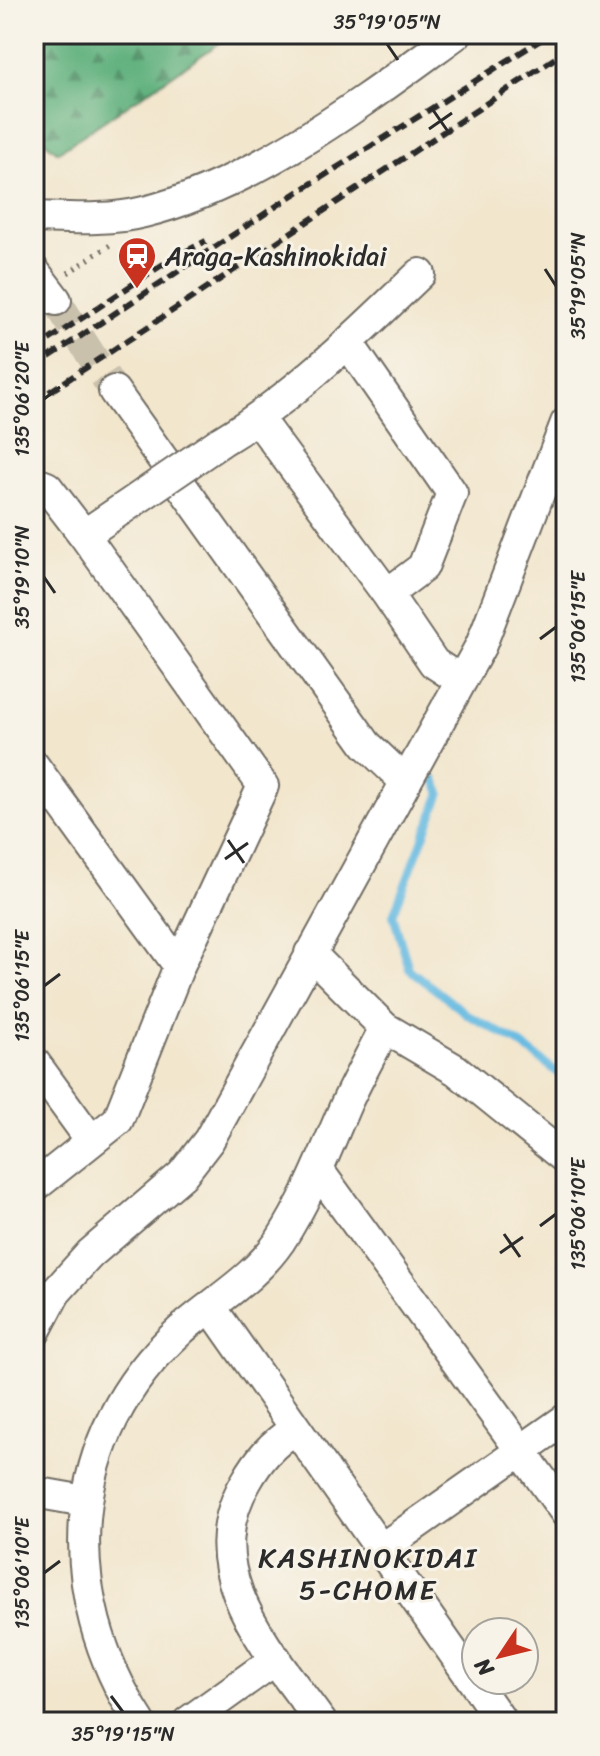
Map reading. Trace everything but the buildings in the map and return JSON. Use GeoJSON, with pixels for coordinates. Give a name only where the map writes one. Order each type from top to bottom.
{"type":"FeatureCollection","features":[{"type":"Feature","properties":{"kind":"street"},"geometry":{"type":"LineString","coordinates":[[34,217],[83,219],[142,213],[220,187],[356,107],[456,34]]}},
{"type":"Feature","properties":{"kind":"street"},"geometry":{"type":"LineString","coordinates":[[84,535],[258,419],[348,343],[420,274]]}},
{"type":"Feature","properties":{"kind":"street"},"geometry":{"type":"LineString","coordinates":[[348,343],[452,493],[423,567],[387,594]]}},
{"type":"Feature","properties":{"kind":"street"},"geometry":{"type":"LineString","coordinates":[[114,391],[366,744],[406,782]]}},
{"type":"Feature","properties":{"kind":"street"},"geometry":{"type":"LineString","coordinates":[[258,419],[434,663],[460,680]]}},
{"type":"Feature","properties":{"kind":"street"},"geometry":{"type":"LineString","coordinates":[[34,1333],[55,1293],[90,1254],[182,1175],[209,1140],[481,645],[566,423]]}},
{"type":"Feature","properties":{"kind":"street"},"geometry":{"type":"LineString","coordinates":[[34,482],[47,487],[84,535],[263,786],[179,966],[118,1120],[90,1139],[34,1187]]}},
{"type":"Feature","properties":{"kind":"street"},"geometry":{"type":"LineString","coordinates":[[34,766],[179,966]]}},
{"type":"Feature","properties":{"kind":"street"},"geometry":{"type":"LineString","coordinates":[[310,953],[385,1028],[456,1070],[566,1159]]}},
{"type":"Feature","properties":{"kind":"street"},"geometry":{"type":"LineString","coordinates":[[140,1722],[108,1666],[91,1611],[83,1555],[85,1501],[100,1450],[124,1400],[149,1365],[182,1330],[234,1292],[279,1242],[318,1170],[385,1028]]}},
{"type":"Feature","properties":{"kind":"street"},"geometry":{"type":"LineString","coordinates":[[34,1062],[90,1139]]}},
{"type":"Feature","properties":{"kind":"street"},"geometry":{"type":"LineString","coordinates":[[318,1170],[566,1513]]}},
{"type":"Feature","properties":{"kind":"street"},"geometry":{"type":"LineString","coordinates":[[212,1309],[502,1722]]}},
{"type":"Feature","properties":{"kind":"street"},"geometry":{"type":"LineString","coordinates":[[381,1549],[566,1419]]}},
{"type":"Feature","properties":{"kind":"street"},"geometry":{"type":"LineString","coordinates":[[295,1429],[269,1446],[250,1475],[233,1508],[227,1544],[231,1581],[238,1599],[321,1722]]}},
{"type":"Feature","properties":{"kind":"street"},"geometry":{"type":"LineString","coordinates":[[34,1492],[85,1501]]}},
{"type":"Feature","properties":{"kind":"street"},"geometry":{"type":"LineString","coordinates":[[188,1722],[276,1659]]}},
{"type":"Feature","properties":{"kind":"path"},"geometry":{"type":"LineString","coordinates":[[45,286],[114,242]]}},
{"type":"Feature","properties":{"kind":"green space"},"geometry":{"type":"Polygon","coordinates":[[[34,34],[233,34],[58,152],[34,133],[34,34]]]}},
{"type":"Feature","properties":{"kind":"waterway"},"geometry":{"type":"LineString","coordinates":[[435,780],[441,793],[393,915],[409,969],[468,1015],[519,1043],[566,1079]]}},
{"type":"Feature","properties":{"kind":"tunnel"},"geometry":{"type":"LineString","coordinates":[[56,300],[114,391]]}},
{"type":"Feature","properties":{"kind":"railway"},"geometry":{"type":"LineString","coordinates":[[34,367],[287,199],[550,34]]}},
{"type":"Feature","properties":{"kind":"railway"},"geometry":{"type":"LineString","coordinates":[[34,402],[566,51]]}},
{"type":"Feature","properties":{"kind":"railway"},"geometry":{"type":"LineString","coordinates":[[34,350],[171,259],[206,241]]}},
{"type":"Feature","properties":{"kind":"place","name":"Araga-Kashinokidai"},"geometry":{"type":"Point","coordinates":[137,290]}},
{"type":"Feature","properties":{"kind":"district","name":"KASHINOKIDAI 5-CHOME"},"geometry":{"type":"Point","coordinates":[368,1573]}}]}
